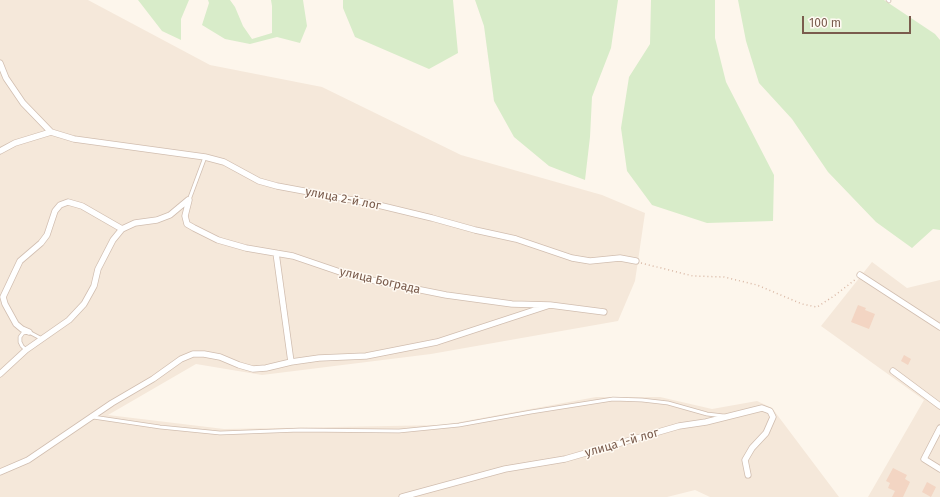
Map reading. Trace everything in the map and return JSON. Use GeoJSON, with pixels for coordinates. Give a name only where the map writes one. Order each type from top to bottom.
{"type":"FeatureCollection","features":[{"type":"Feature","properties":{"kind":"street"},"geometry":{"type":"LineString","coordinates":[[0,63],[6,78],[23,103],[51,132],[15,143],[0,150]]}},
{"type":"Feature","properties":{"kind":"street","name":"улица 2-й лог"},"geometry":{"type":"LineString","coordinates":[[51,132],[74,139],[205,157],[224,162],[259,181],[277,186],[374,204],[516,239],[572,258],[590,261],[620,258],[636,261]]}},
{"type":"Feature","properties":{"kind":"street"},"geometry":{"type":"LineString","coordinates":[[0,374],[26,350],[69,320],[84,304],[94,286],[98,269],[113,240],[122,229],[135,223],[157,220],[170,215],[189,200]]}},
{"type":"Feature","properties":{"kind":"street","name":"улица Бограда"},"geometry":{"type":"LineString","coordinates":[[189,200],[185,216],[187,224],[218,240],[246,248],[292,256],[361,278],[446,295],[512,304],[550,305],[604,312]]}},
{"type":"Feature","properties":{"kind":"street"},"geometry":{"type":"LineString","coordinates":[[29,332],[16,324],[5,304],[3,297],[20,260],[41,243],[47,235],[55,211],[60,205],[68,202],[82,206],[122,229]]}},
{"type":"Feature","properties":{"kind":"street"},"geometry":{"type":"LineString","coordinates":[[276,253],[291,362]]}},
{"type":"Feature","properties":{"kind":"street"},"geometry":{"type":"LineString","coordinates":[[860,275],[940,327]]}},
{"type":"Feature","properties":{"kind":"street"},"geometry":{"type":"LineString","coordinates":[[0,472],[28,460],[112,403],[153,379],[181,359],[193,354],[204,354],[220,357],[253,369],[319,358],[366,356],[437,342],[550,305]]}},
{"type":"Feature","properties":{"kind":"street"},"geometry":{"type":"LineString","coordinates":[[893,371],[940,406]]}},
{"type":"Feature","properties":{"kind":"street","name":"улица 1-й лог"},"geometry":{"type":"LineString","coordinates":[[402,497],[505,469],[565,459],[679,426],[706,422],[762,408],[770,411],[773,417],[766,433],[752,448],[745,460],[748,475]]}},
{"type":"Feature","properties":{"kind":"street"},"geometry":{"type":"LineString","coordinates":[[940,428],[924,459],[940,470]]}},
{"type":"Feature","properties":{"kind":"lane"},"geometry":{"type":"LineString","coordinates":[[189,200],[205,157]]}},
{"type":"Feature","properties":{"kind":"lane"},"geometry":{"type":"LineString","coordinates":[[26,350],[22,346],[20,337],[23,333],[29,332],[42,339]]}},
{"type":"Feature","properties":{"kind":"lane"},"geometry":{"type":"LineString","coordinates":[[91,417],[160,427],[220,433],[300,430],[399,431],[459,425],[613,399],[668,403],[707,414],[726,416]]}},
{"type":"Feature","properties":{"kind":"path"},"geometry":{"type":"LineString","coordinates":[[636,261],[693,276],[724,277],[757,285],[802,304],[817,307],[834,296],[860,275]]}},
{"type":"Feature","properties":{"kind":"shaded area"},"geometry":{"type":"Polygon","coordinates":[[[0,0],[88,0],[210,65],[322,87],[461,155],[602,195],[645,213],[635,281],[618,321],[431,354],[262,375],[196,364],[108,415],[224,429],[444,425],[596,397],[660,397],[712,409],[757,401],[772,408],[839,497],[710,497],[695,490],[667,497],[0,497],[0,0]]]}},
{"type":"Feature","properties":{"kind":"shaded area"},"geometry":{"type":"Polygon","coordinates":[[[872,262],[907,288],[940,280],[940,497],[868,497],[924,400],[821,326],[872,262]]]}},
{"type":"Feature","properties":{"kind":"green space"},"geometry":{"type":"Polygon","coordinates":[[[138,0],[189,0],[181,19],[181,40],[162,31],[138,0]]]}},
{"type":"Feature","properties":{"kind":"green space"},"geometry":{"type":"Polygon","coordinates":[[[208,0],[230,0],[235,7],[243,26],[252,39],[272,33],[271,0],[303,0],[307,26],[300,43],[277,37],[250,44],[225,39],[202,25],[209,3],[208,0]]]}},
{"type":"Feature","properties":{"kind":"green space"},"geometry":{"type":"Polygon","coordinates":[[[343,0],[453,0],[458,53],[429,69],[355,37],[343,8],[343,0]]]}},
{"type":"Feature","properties":{"kind":"green space"},"geometry":{"type":"Polygon","coordinates":[[[475,0],[618,0],[611,48],[592,97],[590,137],[585,180],[549,166],[514,137],[494,101],[484,26],[475,0]]]}},
{"type":"Feature","properties":{"kind":"green space"},"geometry":{"type":"Polygon","coordinates":[[[651,0],[715,0],[715,38],[726,82],[774,175],[773,221],[707,223],[652,205],[627,171],[621,128],[629,77],[650,44],[651,0]]]}},
{"type":"Feature","properties":{"kind":"green space"},"geometry":{"type":"Polygon","coordinates":[[[738,0],[884,0],[935,34],[940,40],[940,230],[933,229],[912,248],[876,222],[828,172],[792,119],[759,83],[746,41],[738,0]]]}},
{"type":"Feature","properties":{"kind":"building"},"geometry":{"type":"Polygon","coordinates":[[[858,305],[875,314],[869,329],[851,322],[858,305]]]}},
{"type":"Feature","properties":{"kind":"building"},"geometry":{"type":"Polygon","coordinates":[[[904,355],[911,359],[908,365],[901,361],[904,355]]]}},
{"type":"Feature","properties":{"kind":"building"},"geometry":{"type":"Polygon","coordinates":[[[893,468],[907,475],[905,479],[910,482],[903,497],[892,497],[895,491],[888,488],[890,483],[886,481],[893,468]]]}},
{"type":"Feature","properties":{"kind":"building"},"geometry":{"type":"Polygon","coordinates":[[[927,482],[936,487],[931,497],[922,492],[927,482]]]}}]}
